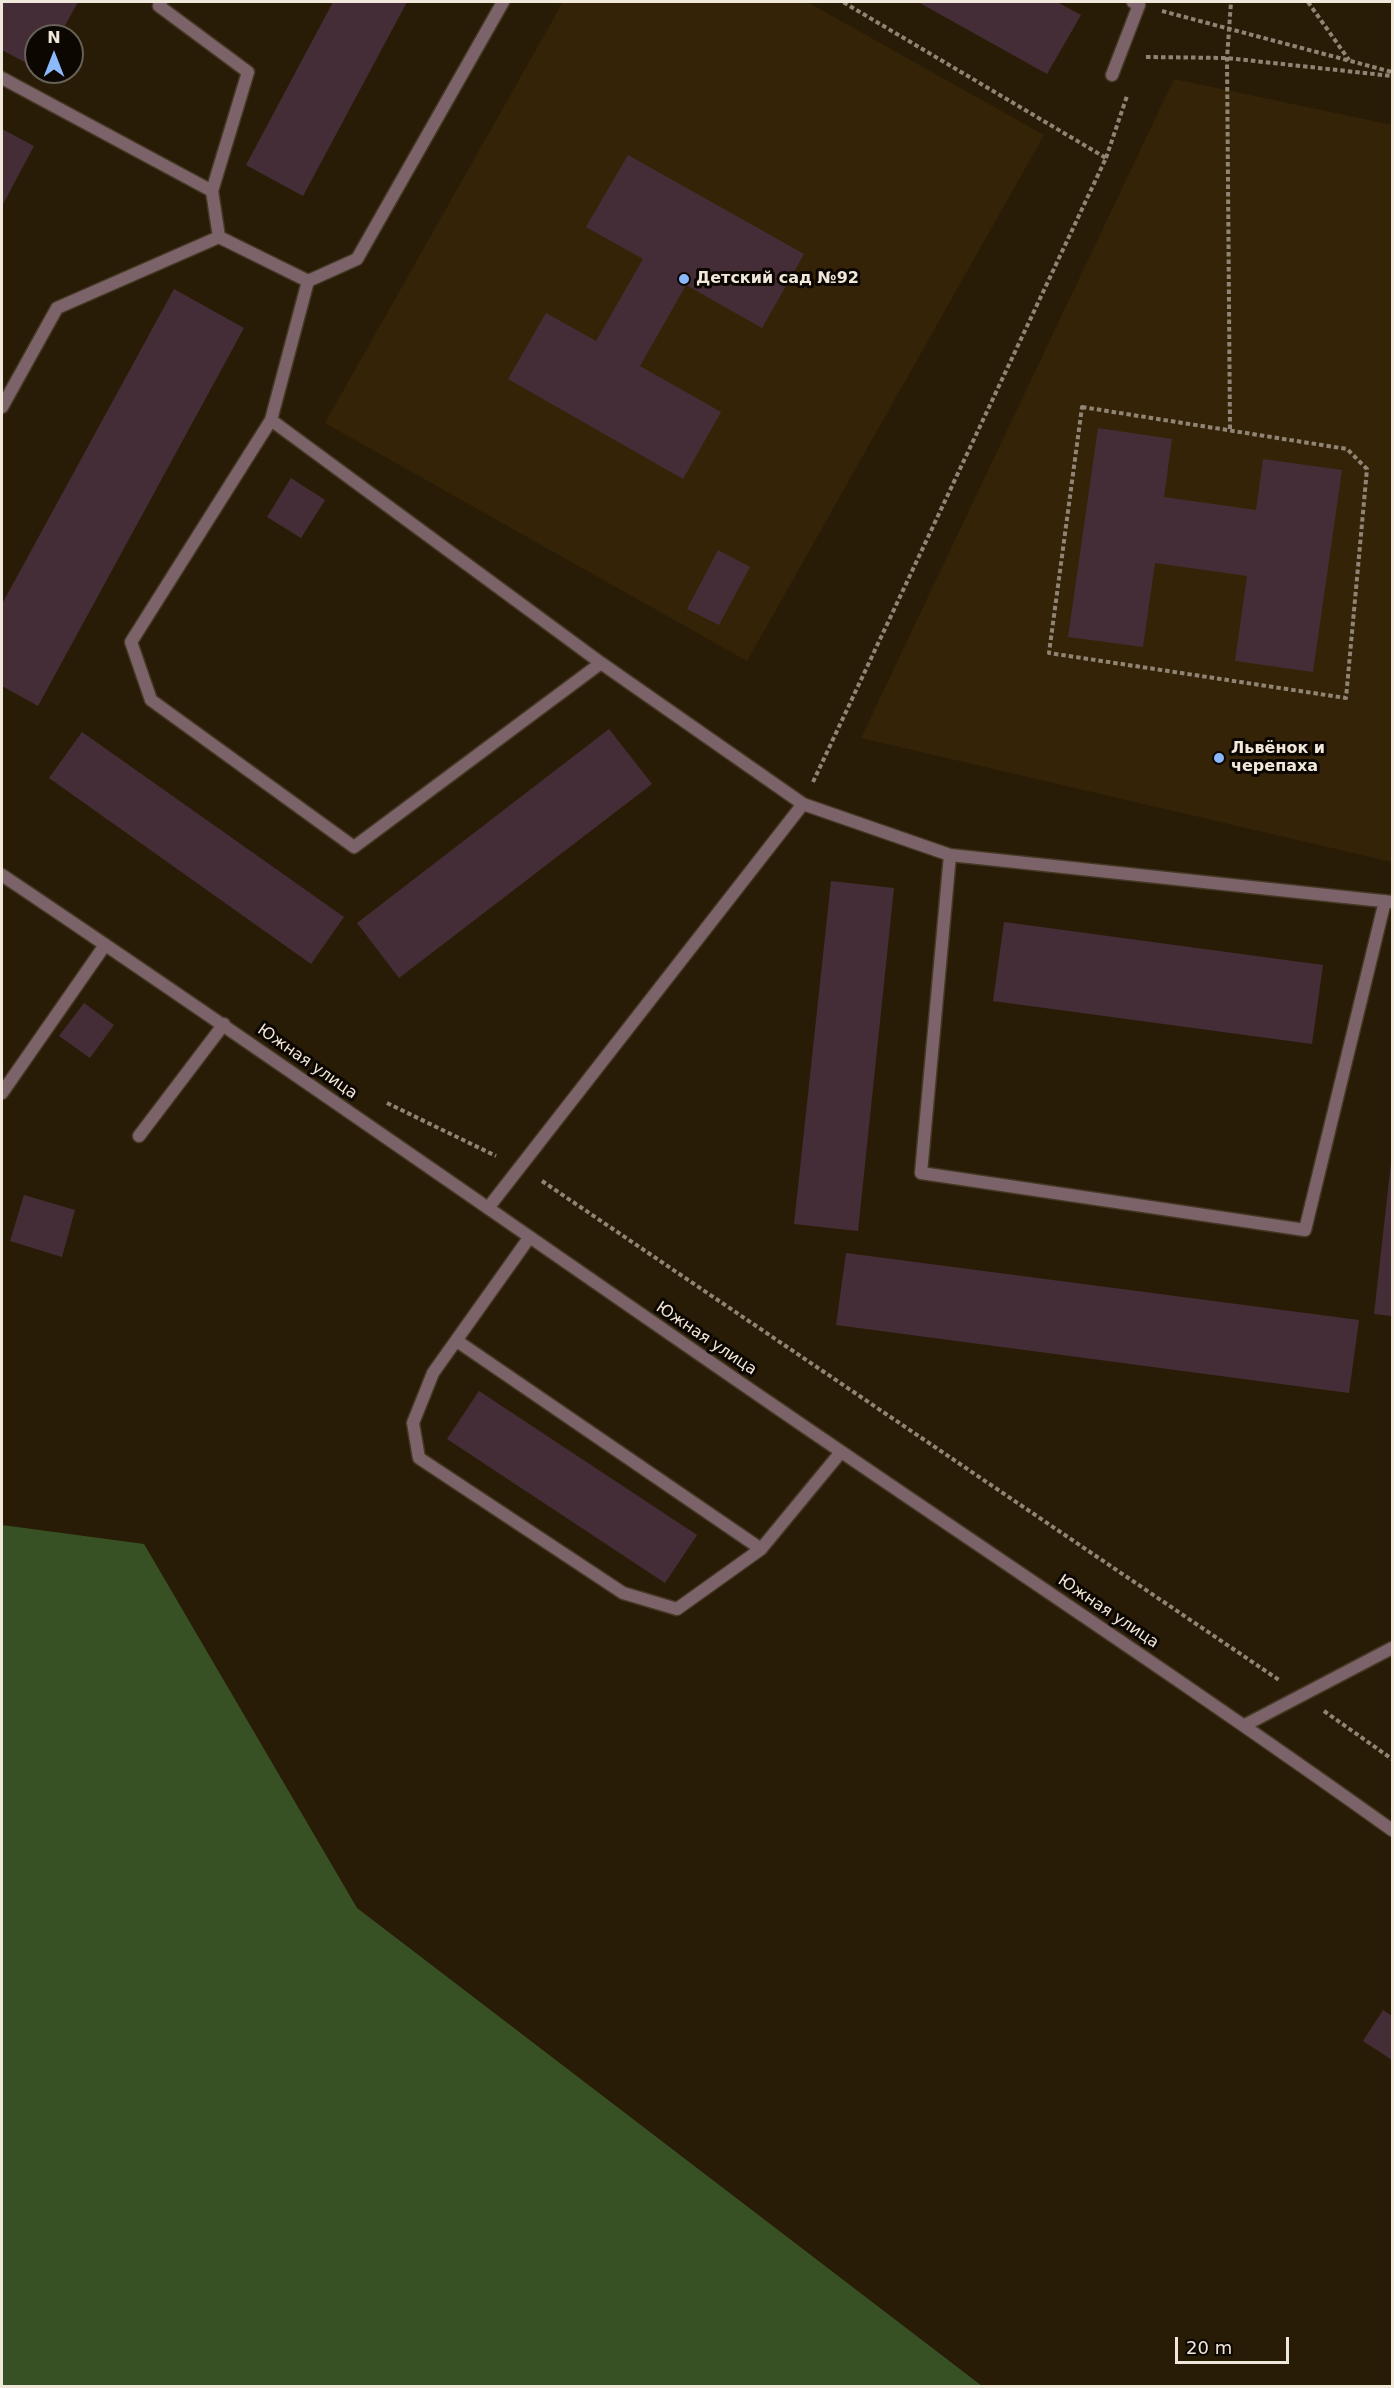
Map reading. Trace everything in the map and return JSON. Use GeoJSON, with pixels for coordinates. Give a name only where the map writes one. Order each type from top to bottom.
{"type":"FeatureCollection","features":[{"type":"Feature","properties":{"kind":"street"},"geometry":{"type":"LineString","coordinates":[[161,2],[159,6],[248,72],[212,191],[219,237]]}},
{"type":"Feature","properties":{"kind":"street"},"geometry":{"type":"LineString","coordinates":[[308,281],[357,259],[503,2]]}},
{"type":"Feature","properties":{"kind":"street"},"geometry":{"type":"LineString","coordinates":[[1112,75],[1136,3]]}},
{"type":"Feature","properties":{"kind":"street"},"geometry":{"type":"LineString","coordinates":[[2,78],[212,191]]}},
{"type":"Feature","properties":{"kind":"street"},"geometry":{"type":"LineString","coordinates":[[2,407],[57,308],[219,237],[308,281]]}},
{"type":"Feature","properties":{"kind":"street"},"geometry":{"type":"LineString","coordinates":[[308,281],[271,420],[131,642],[151,700],[354,847],[601,663]]}},
{"type":"Feature","properties":{"kind":"street"},"geometry":{"type":"LineString","coordinates":[[271,420],[601,663],[803,804],[951,855],[1389,901],[1305,1230],[921,1173],[951,855]]}},
{"type":"Feature","properties":{"kind":"street"},"geometry":{"type":"LineString","coordinates":[[488,1208],[803,804]]}},
{"type":"Feature","properties":{"kind":"street","name":"Южная улица"},"geometry":{"type":"LineString","coordinates":[[2,875],[224,1024],[529,1238],[841,1452],[1245,1725],[1392,1830]]}},
{"type":"Feature","properties":{"kind":"street"},"geometry":{"type":"LineString","coordinates":[[2,1093],[105,945]]}},
{"type":"Feature","properties":{"kind":"street"},"geometry":{"type":"LineString","coordinates":[[139,1136],[224,1024]]}},
{"type":"Feature","properties":{"kind":"street"},"geometry":{"type":"LineString","coordinates":[[529,1238],[433,1373],[412,1423],[419,1458],[623,1593],[677,1609],[761,1549],[841,1452]]}},
{"type":"Feature","properties":{"kind":"street"},"geometry":{"type":"LineString","coordinates":[[457,1341],[761,1549]]}},
{"type":"Feature","properties":{"kind":"street"},"geometry":{"type":"LineString","coordinates":[[1245,1725],[1392,1648]]}},
{"type":"Feature","properties":{"kind":"path"},"geometry":{"type":"LineString","coordinates":[[843,2],[1106,158]]}},
{"type":"Feature","properties":{"kind":"path"},"geometry":{"type":"LineString","coordinates":[[1230,429],[1227,58],[1232,2]]}},
{"type":"Feature","properties":{"kind":"path"},"geometry":{"type":"LineString","coordinates":[[1308,2],[1350,61]]}},
{"type":"Feature","properties":{"kind":"path"},"geometry":{"type":"LineString","coordinates":[[1136,3],[1392,74]]}},
{"type":"Feature","properties":{"kind":"path"},"geometry":{"type":"LineString","coordinates":[[1140,57],[1227,58],[1392,74]]}},
{"type":"Feature","properties":{"kind":"path"},"geometry":{"type":"LineString","coordinates":[[803,804],[1106,158],[1129,91]]}},
{"type":"Feature","properties":{"kind":"path"},"geometry":{"type":"LineString","coordinates":[[1082,407],[1230,429],[1347,449],[1367,469],[1346,698],[1049,652],[1082,407]]}},
{"type":"Feature","properties":{"kind":"path"},"geometry":{"type":"LineString","coordinates":[[385,1102],[521,1168],[1392,1757]]}},
{"type":"Feature","properties":{"kind":"shaded area","name":"Детский сад №92"},"geometry":{"type":"Polygon","coordinates":[[[563,2],[807,2],[1044,135],[747,661],[325,423],[563,2]]]}},
{"type":"Feature","properties":{"kind":"shaded area"},"geometry":{"type":"Polygon","coordinates":[[[1174,79],[1392,125],[1392,862],[861,738],[1174,79]]]}},
{"type":"Feature","properties":{"kind":"green space"},"geometry":{"type":"Polygon","coordinates":[[[2,1525],[144,1544],[357,1908],[982,2386],[2,2386],[2,1525]]]}},
{"type":"Feature","properties":{"kind":"building"},"geometry":{"type":"Polygon","coordinates":[[[2,2],[78,2],[66,24],[24,24],[24,62],[2,50],[2,2]]]}},
{"type":"Feature","properties":{"kind":"building"},"geometry":{"type":"Polygon","coordinates":[[[333,2],[407,2],[303,196],[246,165],[333,2]]]}},
{"type":"Feature","properties":{"kind":"building"},"geometry":{"type":"Polygon","coordinates":[[[918,2],[1057,2],[1081,15],[1047,74],[918,2]]]}},
{"type":"Feature","properties":{"kind":"building"},"geometry":{"type":"Polygon","coordinates":[[[2,129],[34,146],[2,206],[2,129]]]}},
{"type":"Feature","properties":{"kind":"building"},"geometry":{"type":"Polygon","coordinates":[[[628,155],[804,254],[762,328],[686,285],[640,366],[721,412],[683,479],[508,379],[546,313],[596,341],[643,259],[586,227],[628,155]]]}},
{"type":"Feature","properties":{"kind":"building"},"geometry":{"type":"Polygon","coordinates":[[[174,289],[244,328],[38,706],[2,686],[2,604],[174,289]]]}},
{"type":"Feature","properties":{"kind":"building"},"geometry":{"type":"Polygon","coordinates":[[[1098,428],[1172,439],[1164,497],[1256,510],[1263,459],[1342,470],[1313,672],[1235,661],[1247,576],[1155,563],[1143,647],[1068,637],[1098,428]]]}},
{"type":"Feature","properties":{"kind":"building"},"geometry":{"type":"Polygon","coordinates":[[[291,478],[325,500],[301,538],[267,517],[291,478]]]}},
{"type":"Feature","properties":{"kind":"building"},"geometry":{"type":"Polygon","coordinates":[[[718,550],[750,567],[719,625],[687,609],[718,550]]]}},
{"type":"Feature","properties":{"kind":"building"},"geometry":{"type":"Polygon","coordinates":[[[609,729],[652,784],[399,978],[357,923],[609,729]]]}},
{"type":"Feature","properties":{"kind":"building"},"geometry":{"type":"Polygon","coordinates":[[[82,732],[344,917],[311,964],[49,778],[82,732]]]}},
{"type":"Feature","properties":{"kind":"building"},"geometry":{"type":"Polygon","coordinates":[[[831,881],[894,888],[858,1231],[794,1224],[831,881]]]}},
{"type":"Feature","properties":{"kind":"building"},"geometry":{"type":"Polygon","coordinates":[[[1004,922],[1323,965],[1312,1044],[993,1001],[1004,922]]]}},
{"type":"Feature","properties":{"kind":"building"},"geometry":{"type":"Polygon","coordinates":[[[84,1003],[114,1025],[90,1058],[59,1036],[84,1003]]]}},
{"type":"Feature","properties":{"kind":"building"},"geometry":{"type":"Polygon","coordinates":[[[1392,1163],[1392,1316],[1374,1314],[1392,1163]]]}},
{"type":"Feature","properties":{"kind":"building"},"geometry":{"type":"Polygon","coordinates":[[[24,1195],[75,1210],[62,1257],[10,1241],[24,1195]]]}},
{"type":"Feature","properties":{"kind":"building"},"geometry":{"type":"Polygon","coordinates":[[[846,1253],[1359,1320],[1349,1393],[836,1325],[846,1253]]]}},
{"type":"Feature","properties":{"kind":"building"},"geometry":{"type":"Polygon","coordinates":[[[479,1391],[697,1535],[665,1583],[447,1439],[479,1391]]]}},
{"type":"Feature","properties":{"kind":"building"},"geometry":{"type":"Polygon","coordinates":[[[1383,2010],[1392,2016],[1392,2060],[1363,2041],[1383,2010]]]}},
{"type":"Feature","properties":{"kind":"place","name":"Детский сад №92"},"geometry":{"type":"Point","coordinates":[684,279]}},
{"type":"Feature","properties":{"kind":"place","name":"Львёнок и черепаха"},"geometry":{"type":"Point","coordinates":[1219,758]}}]}
